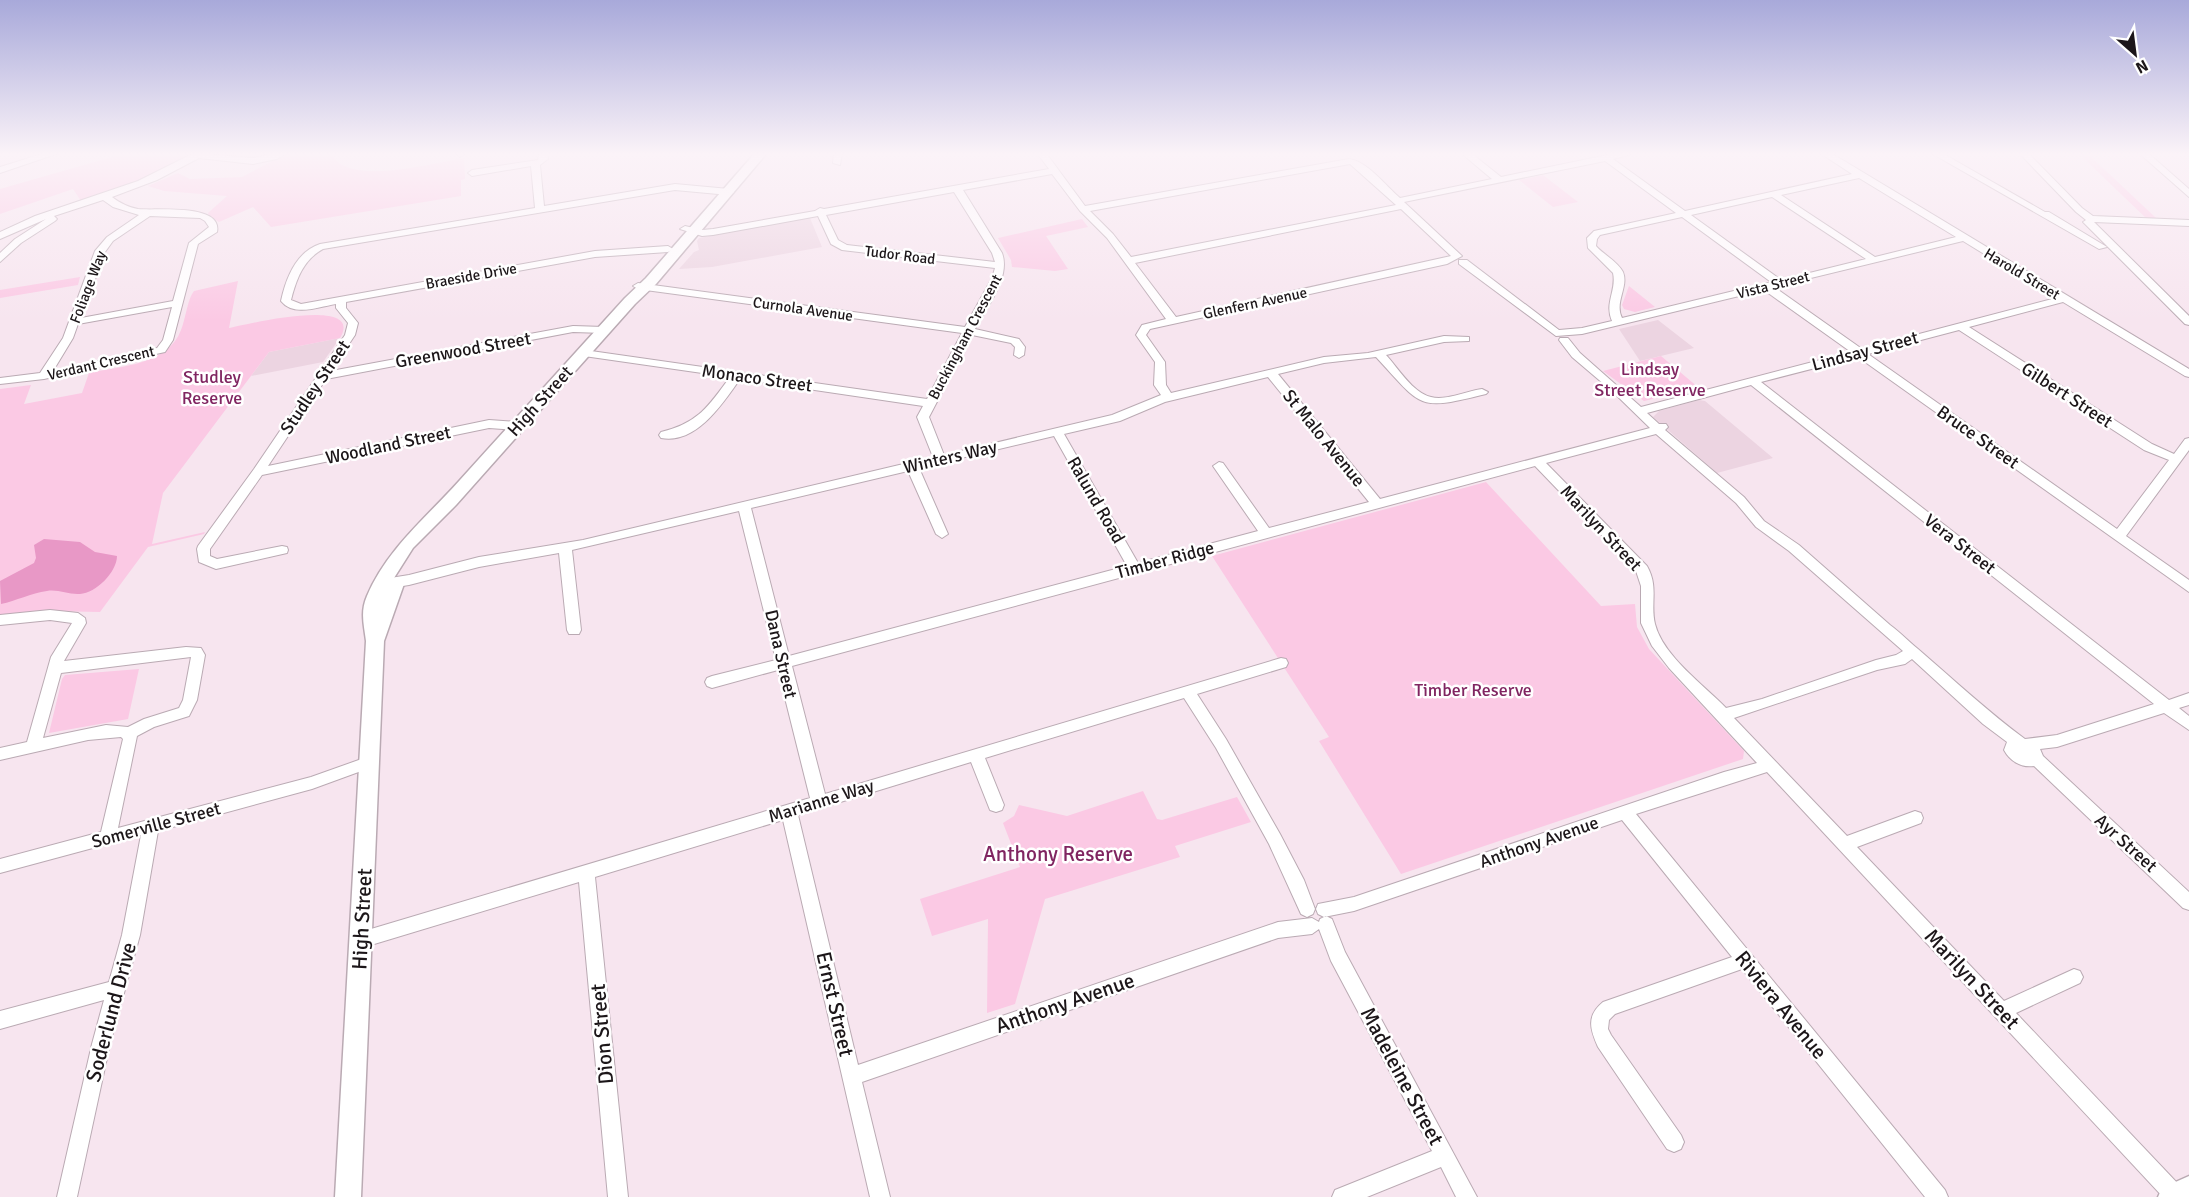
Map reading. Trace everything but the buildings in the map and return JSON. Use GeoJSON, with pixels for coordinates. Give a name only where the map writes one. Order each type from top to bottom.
{"type":"FeatureCollection","features":[{"type":"Feature","properties":{"kind":"main road","name":"High Street"},"geometry":{"type":"LineString","coordinates":[[348,1197],[375,641],[391,578],[450,501],[710,209]]}},
{"type":"Feature","properties":{"kind":"main road","name":"High Street"},"geometry":{"type":"LineString","coordinates":[[641,287],[658,260],[692,230]]}},
{"type":"Feature","properties":{"kind":"street"},"geometry":{"type":"LineString","coordinates":[[0,236],[41,216],[66,209]]}},
{"type":"Feature","properties":{"kind":"street"},"geometry":{"type":"LineString","coordinates":[[2,255],[37,228],[76,209]]}},
{"type":"Feature","properties":{"kind":"street","name":"Verdant Crescent"},"geometry":{"type":"LineString","coordinates":[[0,381],[44,376],[158,351],[163,347],[172,332],[194,243],[214,230],[214,226],[210,220],[202,216],[147,213],[126,209]]}},
{"type":"Feature","properties":{"kind":"street"},"geometry":{"type":"LineString","coordinates":[[540,210],[547,209]]}},
{"type":"Feature","properties":{"kind":"street"},"geometry":{"type":"LineString","coordinates":[[692,230],[707,233],[832,209]]}},
{"type":"Feature","properties":{"kind":"street","name":"Buckingham Crescent"},"geometry":{"type":"LineString","coordinates":[[940,459],[923,421],[930,403],[1001,266],[998,253],[970,209]]}},
{"type":"Feature","properties":{"kind":"street"},"geometry":{"type":"LineString","coordinates":[[1084,210],[1090,209]]}},
{"type":"Feature","properties":{"kind":"street"},"geometry":{"type":"LineString","coordinates":[[1128,261],[1367,209]]}},
{"type":"Feature","properties":{"kind":"street","name":"Ayr Street"},"geometry":{"type":"LineString","coordinates":[[1407,209],[1643,410],[1658,428],[1740,500],[1760,524],[1794,548],[1885,629],[1907,654],[1941,678],[2026,752],[2154,868],[2189,903]]}},
{"type":"Feature","properties":{"kind":"street"},"geometry":{"type":"LineString","coordinates":[[1677,209],[1779,283]]}},
{"type":"Feature","properties":{"kind":"street"},"geometry":{"type":"LineString","coordinates":[[1618,322],[1612,304],[1619,276],[1616,270],[1592,249],[1592,238],[1601,232],[1703,209]]}},
{"type":"Feature","properties":{"kind":"street"},"geometry":{"type":"LineString","coordinates":[[1796,209],[1874,260]]}},
{"type":"Feature","properties":{"kind":"street","name":"Harold Street"},"geometry":{"type":"LineString","coordinates":[[1915,209],[2189,375]]}},
{"type":"Feature","properties":{"kind":"street"},"geometry":{"type":"LineString","coordinates":[[2034,209],[2058,219],[2102,247]]}},
{"type":"Feature","properties":{"kind":"street"},"geometry":{"type":"LineString","coordinates":[[2078,209],[2189,322]]}},
{"type":"Feature","properties":{"kind":"street","name":"Braeside Drive"},"geometry":{"type":"LineString","coordinates":[[540,210],[314,249],[291,279],[286,301],[291,306],[301,307],[595,254],[668,249]]}},
{"type":"Feature","properties":{"kind":"street"},"geometry":{"type":"LineString","coordinates":[[1084,210],[1110,236],[1173,321]]}},
{"type":"Feature","properties":{"kind":"street","name":"Tudor Road"},"geometry":{"type":"LineString","coordinates":[[820,211],[834,242],[841,246],[1001,266]]}},
{"type":"Feature","properties":{"kind":"street","name":"Foliage Way"},"geometry":{"type":"LineString","coordinates":[[44,376],[62,350],[103,247],[147,213]]}},
{"type":"Feature","properties":{"kind":"street"},"geometry":{"type":"LineString","coordinates":[[2058,219],[2189,223]]}},
{"type":"Feature","properties":{"kind":"street","name":"Vista Street"},"geometry":{"type":"LineString","coordinates":[[1558,337],[1964,238]]}},
{"type":"Feature","properties":{"kind":"street","name":"Braeside Drive"},"geometry":{"type":"LineString","coordinates":[[642,252],[653,254],[658,260]]}},
{"type":"Feature","properties":{"kind":"street","name":"Glenfern Avenue"},"geometry":{"type":"LineString","coordinates":[[1168,397],[1160,385],[1160,362],[1141,333],[1150,326],[1462,258]]}},
{"type":"Feature","properties":{"kind":"street","name":"Bruce Street"},"geometry":{"type":"LineString","coordinates":[[1766,286],[2189,587]]}},
{"type":"Feature","properties":{"kind":"street","name":"Curnola Avenue"},"geometry":{"type":"LineString","coordinates":[[641,287],[968,331],[1015,341],[1020,347],[1019,355]]}},
{"type":"Feature","properties":{"kind":"street","name":"Lindsay Street"},"geometry":{"type":"LineString","coordinates":[[1643,410],[2063,298]]}},
{"type":"Feature","properties":{"kind":"street","name":"Studley Street"},"geometry":{"type":"LineString","coordinates":[[282,550],[216,564],[204,560],[203,549],[350,335],[353,323],[341,308],[341,300]]}},
{"type":"Feature","properties":{"kind":"street"},"geometry":{"type":"LineString","coordinates":[[74,322],[180,303]]}},
{"type":"Feature","properties":{"kind":"street","name":"Gilbert Street"},"geometry":{"type":"LineString","coordinates":[[1960,326],[2148,447],[2176,459]]}},
{"type":"Feature","properties":{"kind":"street","name":"Greenwood Street"},"geometry":{"type":"LineString","coordinates":[[322,376],[573,329],[604,330]]}},
{"type":"Feature","properties":{"kind":"street","name":"Winters Way"},"geometry":{"type":"LineString","coordinates":[[391,578],[432,573],[479,562],[565,548],[1122,417],[1168,397],[1330,359],[1379,354],[1444,339],[1465,339]]}},
{"type":"Feature","properties":{"kind":"street","name":"Monaco Street"},"geometry":{"type":"LineString","coordinates":[[584,353],[930,403]]}},
{"type":"Feature","properties":{"kind":"street"},"geometry":{"type":"LineString","coordinates":[[1379,354],[1425,400],[1484,392]]}},
{"type":"Feature","properties":{"kind":"street","name":"St Malo Avenue"},"geometry":{"type":"LineString","coordinates":[[1271,373],[1377,503]]}},
{"type":"Feature","properties":{"kind":"street"},"geometry":{"type":"LineString","coordinates":[[665,435],[686,430],[702,422],[737,375]]}},
{"type":"Feature","properties":{"kind":"street","name":"Vera Street"},"geometry":{"type":"LineString","coordinates":[[1753,381],[2189,724]]}},
{"type":"Feature","properties":{"kind":"street","name":"Woodland Street"},"geometry":{"type":"LineString","coordinates":[[258,472],[489,424],[518,426]]}},
{"type":"Feature","properties":{"kind":"street","name":"Timber Ridge"},"geometry":{"type":"LineString","coordinates":[[712,682],[1658,428]]}},
{"type":"Feature","properties":{"kind":"street","name":"Ralund Road"},"geometry":{"type":"LineString","coordinates":[[1057,432],[1135,569]]}},
{"type":"Feature","properties":{"kind":"street"},"geometry":{"type":"LineString","coordinates":[[2118,537],[2189,442]]}},
{"type":"Feature","properties":{"kind":"street","name":"Marilyn Street"},"geometry":{"type":"LineString","coordinates":[[1536,461],[1642,569],[1649,588],[1648,621],[1655,640],[1742,739],[1768,763],[2001,1011],[2178,1194]]}},
{"type":"Feature","properties":{"kind":"street"},"geometry":{"type":"LineString","coordinates":[[912,466],[942,534]]}},
{"type":"Feature","properties":{"kind":"street"},"geometry":{"type":"LineString","coordinates":[[1219,466],[1266,533]]}},
{"type":"Feature","properties":{"kind":"street","name":"Dana Street"},"geometry":{"type":"LineString","coordinates":[[744,506],[819,802]]}},
{"type":"Feature","properties":{"kind":"street"},"geometry":{"type":"LineString","coordinates":[[565,548],[574,630]]}},
{"type":"Feature","properties":{"kind":"street"},"geometry":{"type":"LineString","coordinates":[[0,620],[50,615],[78,618],[79,622],[58,657],[33,746]]}},
{"type":"Feature","properties":{"kind":"street"},"geometry":{"type":"LineString","coordinates":[[0,754],[81,735],[120,730],[129,733],[149,723],[176,715],[188,708],[198,655],[196,652],[116,662],[76,664],[54,669]]}},
{"type":"Feature","properties":{"kind":"street"},"geometry":{"type":"LineString","coordinates":[[1725,717],[1744,714],[1763,704],[1907,654]]}},
{"type":"Feature","properties":{"kind":"street","name":"Marianne Way"},"geometry":{"type":"LineString","coordinates":[[361,940],[1281,663]]}},
{"type":"Feature","properties":{"kind":"street","name":"Madeleine Street"},"geometry":{"type":"LineString","coordinates":[[1192,690],[1467,1197]]}},
{"type":"Feature","properties":{"kind":"street"},"geometry":{"type":"LineString","coordinates":[[2026,752],[2189,699]]}},
{"type":"Feature","properties":{"kind":"street"},"geometry":{"type":"LineString","coordinates":[[108,837],[130,739],[129,733]]}},
{"type":"Feature","properties":{"kind":"street"},"geometry":{"type":"LineString","coordinates":[[976,755],[996,805]]}},
{"type":"Feature","properties":{"kind":"street","name":"Anthony Avenue"},"geometry":{"type":"LineString","coordinates":[[852,1076],[1724,778],[1760,770],[1768,763]]}},
{"type":"Feature","properties":{"kind":"street","name":"Somerville Street"},"geometry":{"type":"LineString","coordinates":[[0,866],[370,768]]}},
{"type":"Feature","properties":{"kind":"street","name":"Ernst Street"},"geometry":{"type":"LineString","coordinates":[[789,811],[880,1197]]}},
{"type":"Feature","properties":{"kind":"street","name":"Riviera Avenue"},"geometry":{"type":"LineString","coordinates":[[1625,813],[1938,1197]]}},
{"type":"Feature","properties":{"kind":"street"},"geometry":{"type":"LineString","coordinates":[[1845,844],[1915,818]]}},
{"type":"Feature","properties":{"kind":"street","name":"Soderlund Drive"},"geometry":{"type":"LineString","coordinates":[[67,1197],[84,1112],[131,935],[152,826]]}},
{"type":"Feature","properties":{"kind":"street","name":"Dion Street"},"geometry":{"type":"LineString","coordinates":[[586,872],[618,1197]]}},
{"type":"Feature","properties":{"kind":"street"},"geometry":{"type":"LineString","coordinates":[[1674,1142],[1604,1041],[1599,1029],[1600,1016],[1609,1008],[1745,960]]}},
{"type":"Feature","properties":{"kind":"street"},"geometry":{"type":"LineString","coordinates":[[2001,1011],[2074,977]]}},
{"type":"Feature","properties":{"kind":"street"},"geometry":{"type":"LineString","coordinates":[[0,1020],[117,988]]}},
{"type":"Feature","properties":{"kind":"street"},"geometry":{"type":"LineString","coordinates":[[1342,1197],[1445,1156]]}},
{"type":"Feature","properties":{"kind":"shaded area"},"geometry":{"type":"Polygon","coordinates":[[[810,218],[822,247],[712,267],[679,269],[694,252],[699,250],[697,241],[699,238],[810,218]]]}},
{"type":"Feature","properties":{"kind":"shaded area"},"geometry":{"type":"Polygon","coordinates":[[[1658,320],[1694,348],[1640,361],[1619,329],[1658,320]]]}},
{"type":"Feature","properties":{"kind":"shaded area"},"geometry":{"type":"Polygon","coordinates":[[[340,338],[323,362],[251,376],[269,352],[340,338]]]}},
{"type":"Feature","properties":{"kind":"shaded area"},"geometry":{"type":"Polygon","coordinates":[[[1699,400],[1705,401],[1773,458],[1717,473],[1653,417],[1659,411],[1699,400]]]}},
{"type":"Feature","properties":{"kind":"shaded area"},"geometry":{"type":"Polygon","coordinates":[[[44,539],[80,542],[95,552],[117,556],[116,562],[110,575],[99,586],[86,593],[47,591],[1,604],[0,581],[34,563],[36,558],[34,545],[44,539]]]}},
{"type":"Feature","properties":{"kind":"green space"},"geometry":{"type":"Polygon","coordinates":[[[0,209],[15,209],[0,214],[0,209]]]}},
{"type":"Feature","properties":{"kind":"green space"},"geometry":{"type":"Polygon","coordinates":[[[213,209],[249,209],[219,222],[208,213],[213,209]]]}},
{"type":"Feature","properties":{"kind":"green space"},"geometry":{"type":"Polygon","coordinates":[[[255,209],[382,209],[271,227],[255,209]]]}},
{"type":"Feature","properties":{"kind":"green space"},"geometry":{"type":"Polygon","coordinates":[[[2136,209],[2146,209],[2156,218],[2146,218],[2136,209]]]}},
{"type":"Feature","properties":{"kind":"green space"},"geometry":{"type":"Polygon","coordinates":[[[1082,219],[1088,227],[1046,236],[1068,269],[1055,271],[1012,267],[1011,260],[998,238],[1082,219]]]}},
{"type":"Feature","properties":{"kind":"green space"},"geometry":{"type":"Polygon","coordinates":[[[80,277],[78,285],[0,298],[0,290],[80,277]]]}},
{"type":"Feature","properties":{"kind":"green space","name":"Studley Reserve"},"geometry":{"type":"Polygon","coordinates":[[[238,281],[229,328],[277,319],[320,315],[336,318],[343,325],[340,338],[269,352],[163,493],[152,544],[205,532],[204,534],[148,547],[100,612],[49,611],[0,616],[0,389],[31,385],[24,404],[82,393],[89,373],[142,362],[155,357],[175,342],[194,291],[238,281]]]}},
{"type":"Feature","properties":{"kind":"green space"},"geometry":{"type":"Polygon","coordinates":[[[1629,286],[1655,307],[1635,312],[1624,309],[1622,305],[1629,286]]]}},
{"type":"Feature","properties":{"kind":"green space","name":"Lindsay Street Reserve"},"geometry":{"type":"Polygon","coordinates":[[[1661,356],[1699,388],[1644,401],[1603,371],[1661,356]]]}},
{"type":"Feature","properties":{"kind":"green space","name":"Timber Reserve"},"geometry":{"type":"Polygon","coordinates":[[[1486,482],[1601,606],[1635,604],[1637,627],[1649,649],[1744,751],[1743,759],[1401,874],[1319,741],[1329,737],[1212,556],[1486,482]]]}},
{"type":"Feature","properties":{"kind":"green space"},"geometry":{"type":"Polygon","coordinates":[[[139,669],[128,719],[49,733],[62,679],[65,675],[139,669]]]}},
{"type":"Feature","properties":{"kind":"green space","name":"Anthony Reserve"},"geometry":{"type":"Polygon","coordinates":[[[1143,791],[1157,819],[1162,820],[1237,797],[1251,822],[1175,846],[1180,857],[1045,899],[1015,1004],[987,1013],[988,919],[932,936],[920,899],[1020,867],[1003,823],[1014,816],[1019,805],[1067,816],[1143,791]]]}}]}
